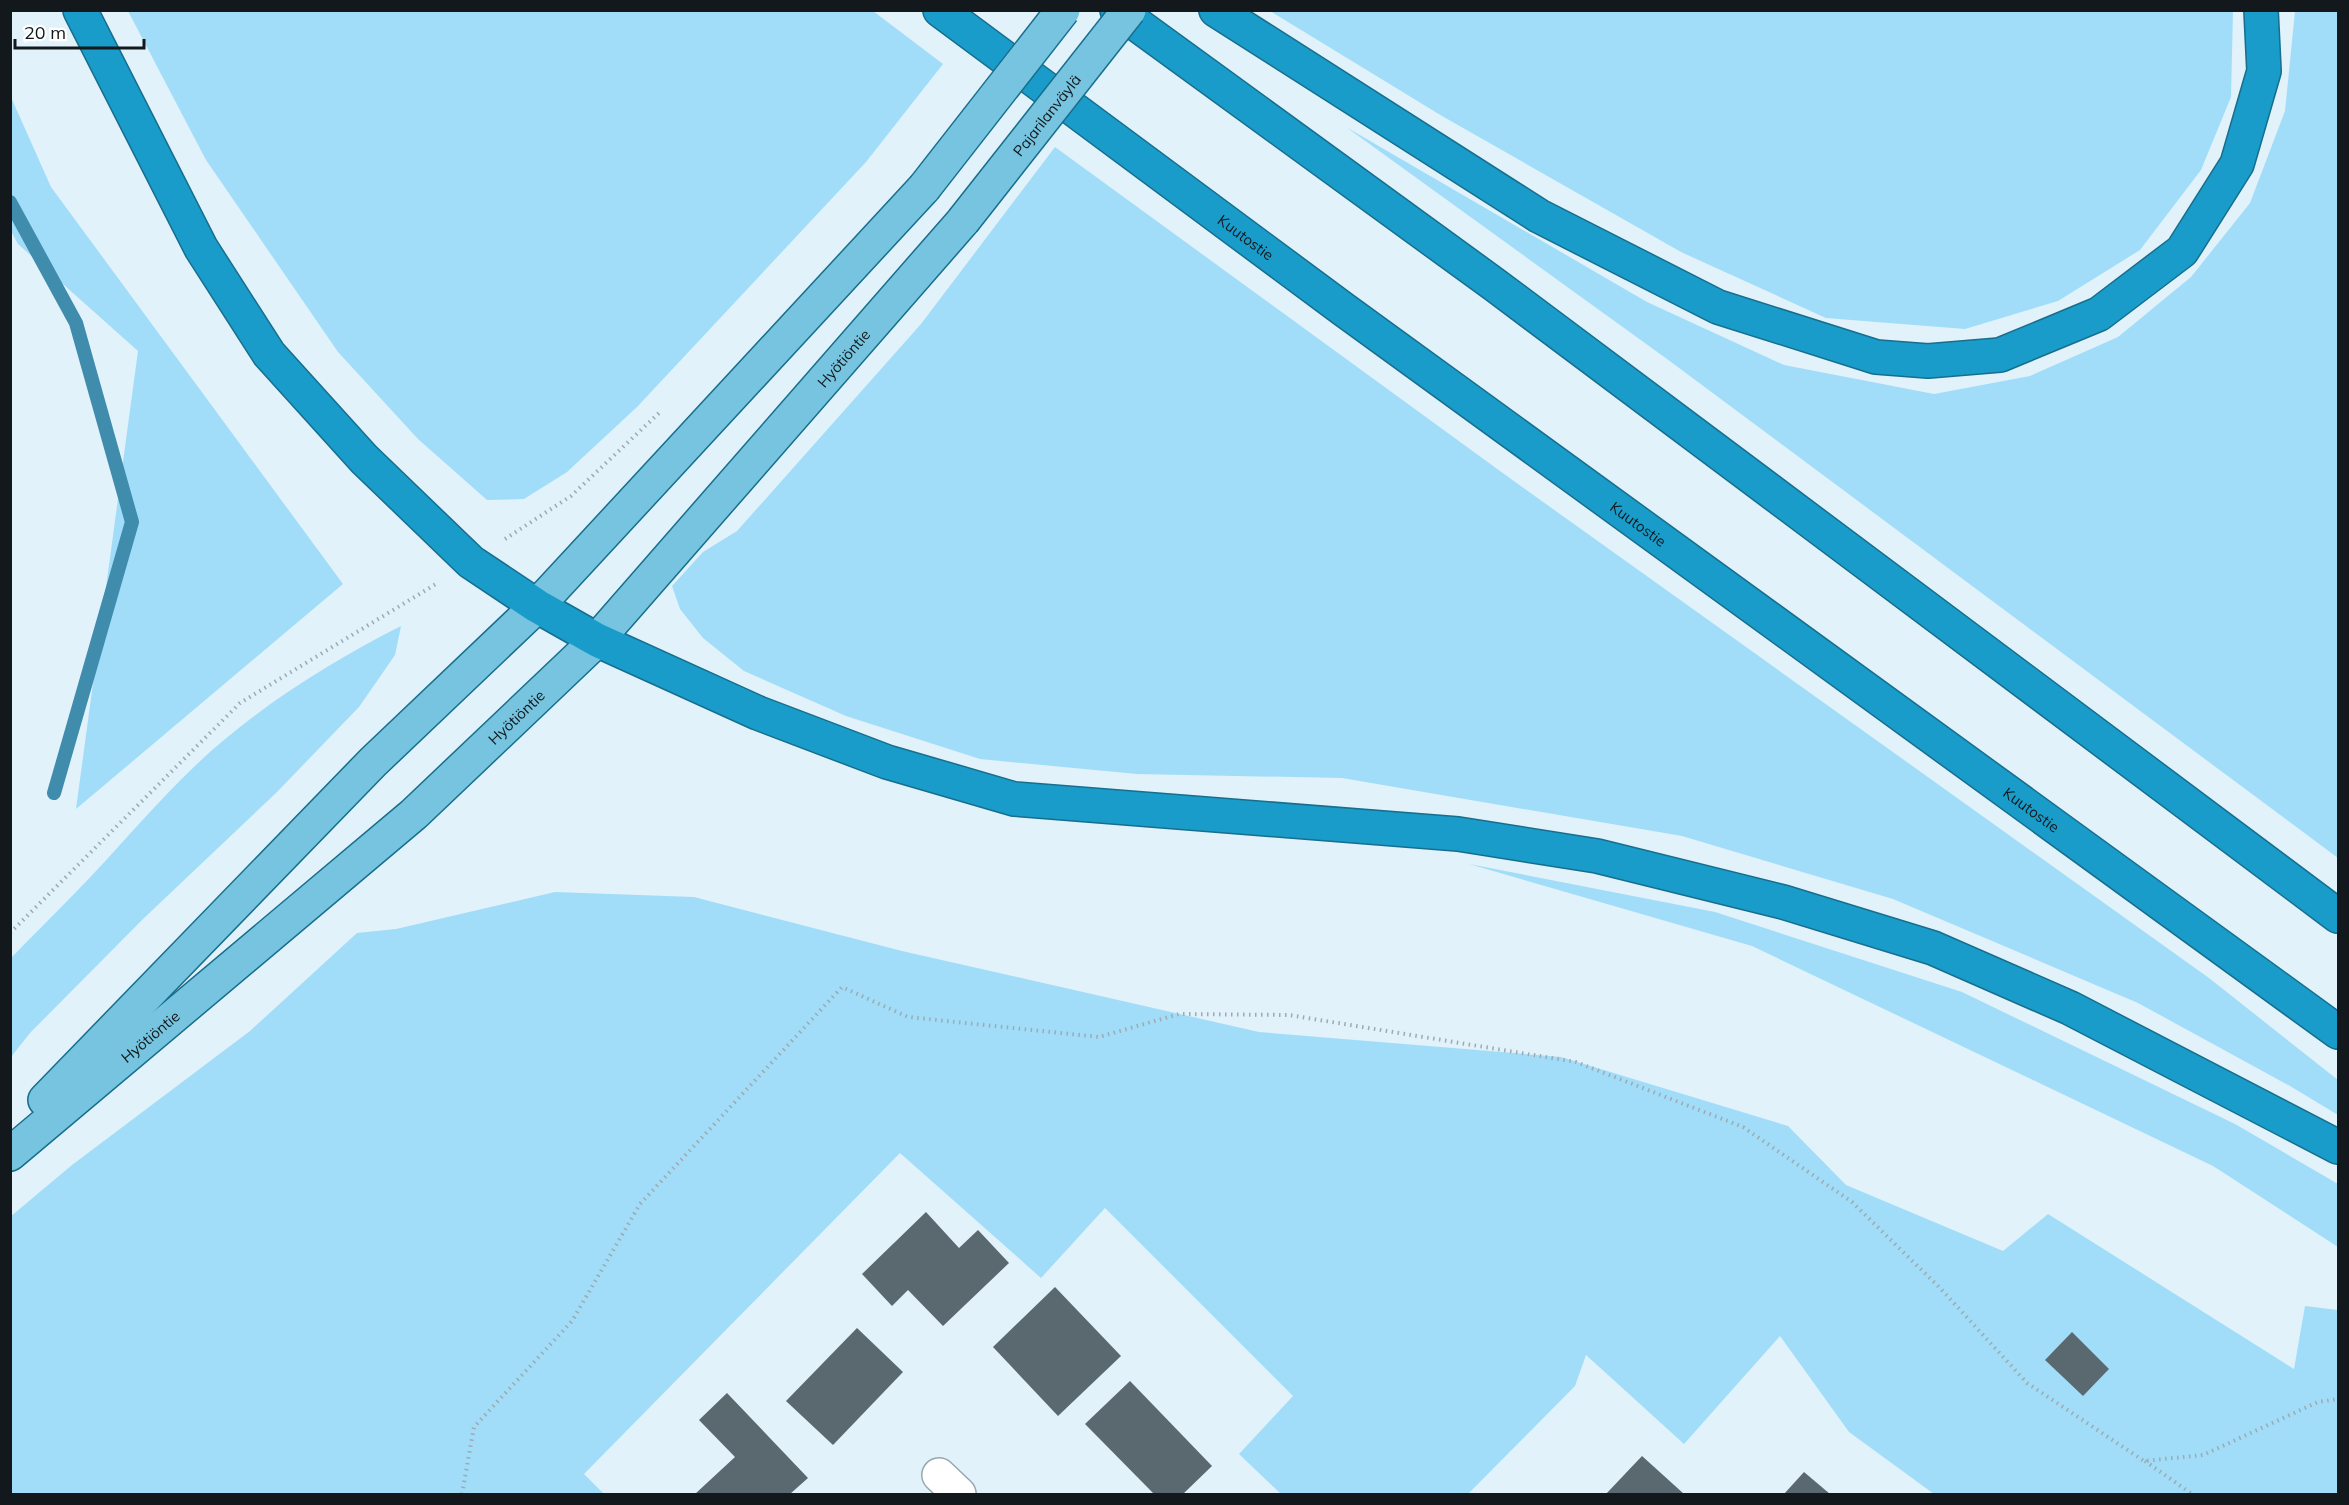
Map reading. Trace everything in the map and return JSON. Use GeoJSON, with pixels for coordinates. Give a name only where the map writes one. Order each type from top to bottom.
{"type":"FeatureCollection","features":[{"type":"Feature","properties":{"kind":"highway"},"geometry":{"type":"LineString","coordinates":[[80,10],[201,248],[269,354],[364,459],[471,562],[537,606],[597,640],[758,713],[887,762],[1014,799],[1458,834],[1597,856],[1783,902],[1933,948],[2070,1008],[2338,1147]]}},
{"type":"Feature","properties":{"kind":"highway","name":"Kuutostie"},"geometry":{"type":"LineString","coordinates":[[940,10],[1353,316],[2338,1032]]}},
{"type":"Feature","properties":{"kind":"highway"},"geometry":{"type":"LineString","coordinates":[[1117,10],[1495,285],[2338,916]]}},
{"type":"Feature","properties":{"kind":"highway"},"geometry":{"type":"LineString","coordinates":[[1216,10],[1539,216],[1718,307],[1876,357],[1928,361],[2000,355],[2099,314],[2182,252],[2237,164],[2264,71],[2261,10]]}},
{"type":"Feature","properties":{"kind":"main road","name":"Hyötiöntie"},"geometry":{"type":"LineString","coordinates":[[10,1136],[373,762],[537,606],[924,188],[1063,10]]}},
{"type":"Feature","properties":{"kind":"main road","name":"Pajarilanväylä"},"geometry":{"type":"LineString","coordinates":[[963,220],[1129,10]]}},
{"type":"Feature","properties":{"kind":"main road","name":"Hyötiöntie"},"geometry":{"type":"LineString","coordinates":[[10,1154],[414,814],[597,640],[963,220]]}},
{"type":"Feature","properties":{"kind":"path"},"geometry":{"type":"LineString","coordinates":[[462,1494],[474,1427],[572,1321],[640,1204],[842,987],[908,1017],[1099,1037],[1179,1014],[1289,1016],[1576,1062],[1743,1127],[1852,1202],[1940,1288],[2027,1383],[2192,1494]]}},
{"type":"Feature","properties":{"kind":"path"},"geometry":{"type":"LineString","coordinates":[[2144,1461],[2203,1455],[2318,1402],[2338,1399]]}},
{"type":"Feature","properties":{"kind":"shaded area"},"geometry":{"type":"Polygon","coordinates":[[[128,11],[873,11],[943,64],[866,162],[637,407],[567,472],[524,499],[487,500],[418,439],[338,352],[206,160],[128,11]]]}},
{"type":"Feature","properties":{"kind":"shaded area"},"geometry":{"type":"Polygon","coordinates":[[[1270,11],[2233,11],[2231,97],[2201,170],[2140,250],[2058,301],[1965,329],[1826,318],[1681,252],[1442,116],[1270,11]]]}},
{"type":"Feature","properties":{"kind":"shaded area"},"geometry":{"type":"Polygon","coordinates":[[[2295,11],[2338,11],[2338,858],[1667,359],[1346,127],[1647,302],[1784,365],[1934,394],[2030,376],[2118,337],[2191,277],[2250,203],[2285,111],[2295,11]]]}},
{"type":"Feature","properties":{"kind":"shaded area"},"geometry":{"type":"Polygon","coordinates":[[[10,95],[51,187],[343,584],[76,809],[138,351],[18,244],[11,231],[10,95]]]}},
{"type":"Feature","properties":{"kind":"shaded area"},"geometry":{"type":"Polygon","coordinates":[[[1055,147],[1511,479],[2209,978],[2338,1080],[2338,1115],[2290,1086],[2138,1003],[1893,899],[1682,836],[1342,778],[1137,774],[980,759],[846,716],[744,671],[703,638],[680,609],[672,586],[703,552],[737,531],[921,324],[1055,147]]]}},
{"type":"Feature","properties":{"kind":"shaded area"},"geometry":{"type":"Polygon","coordinates":[[[401,626],[395,655],[359,707],[277,792],[143,919],[30,1033],[11,1057],[11,958],[211,751],[278,698],[351,653],[401,626]]]}},
{"type":"Feature","properties":{"kind":"shaded area"},"geometry":{"type":"Polygon","coordinates":[[[1469,864],[1715,912],[1962,992],[2235,1124],[2338,1184],[2338,1247],[2213,1166],[1752,946],[1469,864]]]}},
{"type":"Feature","properties":{"kind":"shaded area"},"geometry":{"type":"Polygon","coordinates":[[[555,892],[694,897],[902,951],[1259,1032],[1561,1057],[1788,1126],[1846,1185],[2003,1251],[2048,1214],[2294,1369],[2305,1306],[2338,1310],[2338,1494],[1934,1494],[1849,1432],[1780,1336],[1684,1444],[1586,1355],[1575,1386],[1468,1494],[1281,1494],[1239,1454],[1293,1396],[1105,1208],[1041,1278],[900,1153],[584,1474],[604,1494],[11,1494],[10,1217],[72,1165],[250,1031],[357,933],[396,929],[555,892]]]}},
{"type":"Feature","properties":{"kind":"building"},"geometry":{"type":"Polygon","coordinates":[[[926,1212],[959,1248],[978,1230],[1009,1263],[943,1326],[908,1290],[892,1306],[862,1274],[926,1212]]]}},
{"type":"Feature","properties":{"kind":"building"},"geometry":{"type":"Polygon","coordinates":[[[1055,1287],[1121,1356],[1058,1416],[993,1347],[1055,1287]]]}},
{"type":"Feature","properties":{"kind":"building"},"geometry":{"type":"Polygon","coordinates":[[[857,1328],[903,1372],[833,1445],[786,1401],[857,1328]]]}},
{"type":"Feature","properties":{"kind":"building"},"geometry":{"type":"Polygon","coordinates":[[[2072,1332],[2109,1369],[2083,1396],[2045,1360],[2072,1332]]]}},
{"type":"Feature","properties":{"kind":"building"},"geometry":{"type":"Polygon","coordinates":[[[1130,1381],[1212,1466],[1183,1494],[1154,1494],[1085,1424],[1130,1381]]]}},
{"type":"Feature","properties":{"kind":"building"},"geometry":{"type":"Polygon","coordinates":[[[727,1393],[808,1478],[790,1494],[695,1494],[735,1457],[699,1420],[727,1393]]]}},
{"type":"Feature","properties":{"kind":"building"},"geometry":{"type":"Polygon","coordinates":[[[1642,1456],[1684,1494],[1606,1494],[1642,1456]]]}},
{"type":"Feature","properties":{"kind":"building"},"geometry":{"type":"Polygon","coordinates":[[[1804,1472],[1830,1494],[1784,1494],[1804,1472]]]}},
{"type":"Feature","properties":{"kind":"waterway"},"geometry":{"type":"LineString","coordinates":[[10,202],[76,323],[132,522],[54,793]]}}]}
